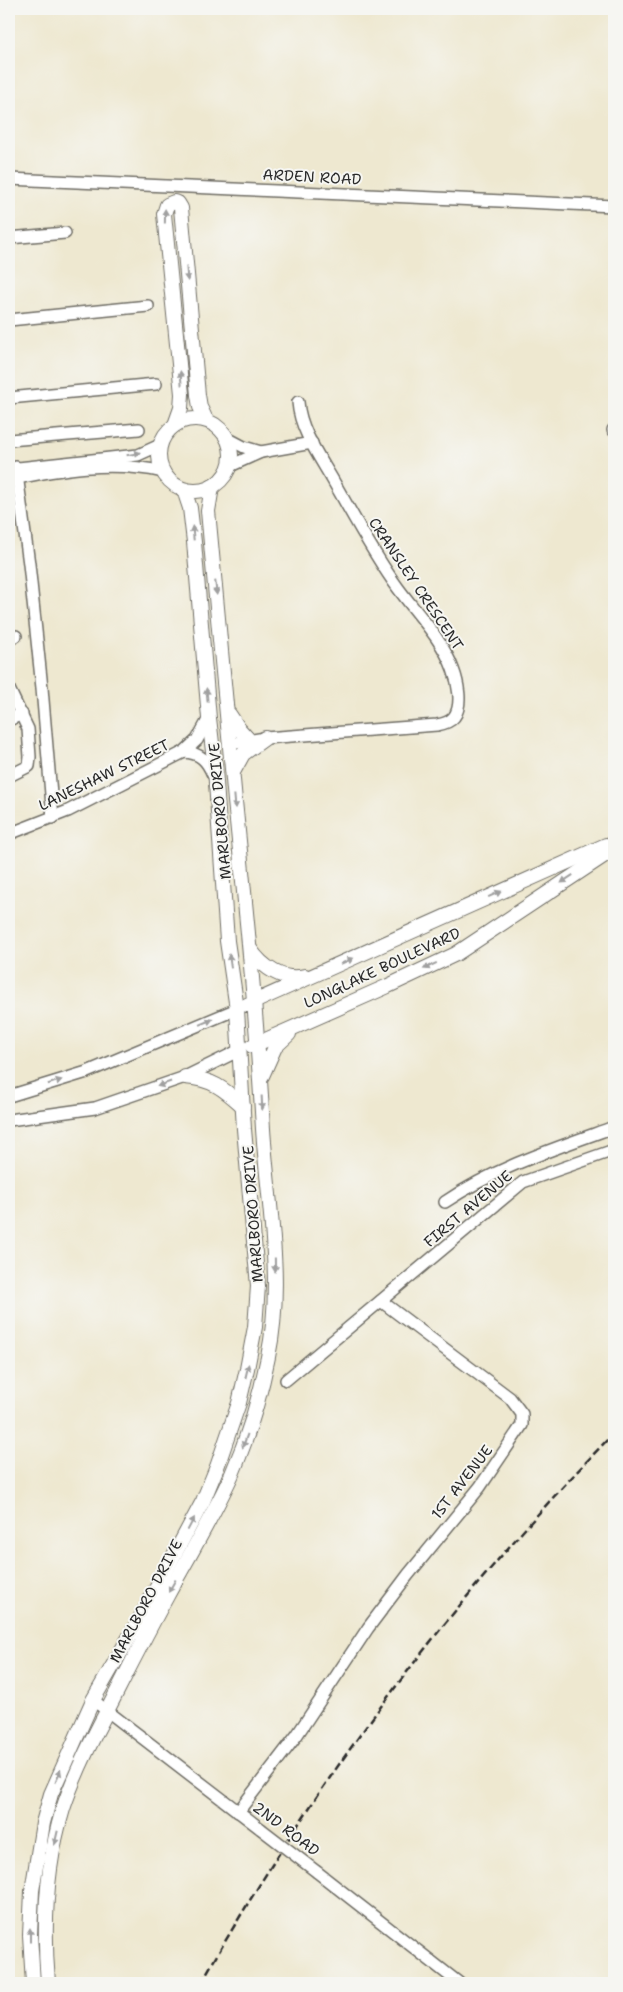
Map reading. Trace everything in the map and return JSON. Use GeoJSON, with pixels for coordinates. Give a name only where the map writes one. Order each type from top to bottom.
{"type":"FeatureCollection","features":[{"type":"Feature","properties":{"kind":"main road"},"geometry":{"type":"LineString","coordinates":[[175,426],[181,408],[182,394],[164,214],[167,205],[174,202],[178,203],[181,208],[198,395],[200,407],[206,420]]}},
{"type":"Feature","properties":{"kind":"main road"},"geometry":{"type":"LineString","coordinates":[[192,419],[206,420],[218,427],[228,438],[232,452],[230,466],[223,478],[212,488],[198,492],[184,490],[172,483],[163,472],[159,459],[160,444],[167,432],[175,426],[192,419]]}},
{"type":"Feature","properties":{"kind":"main road","name":"MARLBORO DRIVE"},"geometry":{"type":"LineString","coordinates":[[48,1983],[46,1921],[54,1844],[63,1809],[76,1773],[106,1712],[232,1474],[260,1393],[270,1352],[273,1326],[275,1262],[250,948],[208,511],[212,488]]}},
{"type":"Feature","properties":{"kind":"main road","name":"MARLBORO DRIVE"},"geometry":{"type":"LineString","coordinates":[[33,1983],[30,1935],[32,1890],[43,1823],[51,1794],[92,1700],[141,1617],[203,1501],[225,1443],[247,1369],[255,1327],[258,1286],[237,1009],[227,941],[215,773],[193,534],[190,508],[184,490]]}},
{"type":"Feature","properties":{"kind":"main road"},"geometry":{"type":"LineString","coordinates":[[227,711],[238,729],[249,740]]}},
{"type":"Feature","properties":{"kind":"main road"},"geometry":{"type":"LineString","coordinates":[[233,772],[243,754],[265,738]]}},
{"type":"Feature","properties":{"kind":"main road"},"geometry":{"type":"LineString","coordinates":[[215,773],[219,754],[222,749],[230,744]]}},
{"type":"Feature","properties":{"kind":"main road","name":"LONGLAKE BOULEVARD"},"geometry":{"type":"LineString","coordinates":[[237,1009],[610,847]]}},
{"type":"Feature","properties":{"kind":"main road","name":"LONGLAKE BOULEVARD"},"geometry":{"type":"LineString","coordinates":[[240,1050],[456,954],[610,847]]}},
{"type":"Feature","properties":{"kind":"main road"},"geometry":{"type":"LineString","coordinates":[[250,948],[257,959],[275,973],[300,978],[320,973]]}},
{"type":"Feature","properties":{"kind":"main road"},"geometry":{"type":"LineString","coordinates":[[260,1081],[275,1047],[299,1025]]}},
{"type":"Feature","properties":{"kind":"main road"},"geometry":{"type":"LineString","coordinates":[[185,1077],[200,1078],[214,1083],[243,1106]]}},
{"type":"Feature","properties":{"kind":"street","name":"ARDEN ROAD"},"geometry":{"type":"LineString","coordinates":[[9,179],[614,206]]}},
{"type":"Feature","properties":{"kind":"street"},"geometry":{"type":"LineString","coordinates":[[9,238],[65,233]]}},
{"type":"Feature","properties":{"kind":"street"},"geometry":{"type":"LineString","coordinates":[[9,320],[148,306]]}},
{"type":"Feature","properties":{"kind":"street"},"geometry":{"type":"LineString","coordinates":[[9,398],[156,384]]}},
{"type":"Feature","properties":{"kind":"street","name":"CRANSLEY CRESCENT"},"geometry":{"type":"LineString","coordinates":[[230,744],[265,738],[437,725],[447,722],[454,717],[458,710],[457,682],[449,659],[388,572],[312,443],[302,421],[298,402]]}},
{"type":"Feature","properties":{"kind":"street"},"geometry":{"type":"LineString","coordinates":[[9,440],[139,429]]}},
{"type":"Feature","properties":{"kind":"street"},"geometry":{"type":"LineString","coordinates":[[228,438],[244,447],[261,452]]}},
{"type":"Feature","properties":{"kind":"street"},"geometry":{"type":"LineString","coordinates":[[230,466],[261,452],[312,443]]}},
{"type":"Feature","properties":{"kind":"street"},"geometry":{"type":"LineString","coordinates":[[13,474],[138,455],[160,444]]}},
{"type":"Feature","properties":{"kind":"street"},"geometry":{"type":"LineString","coordinates":[[13,474],[120,466],[142,467],[163,472]]}},
{"type":"Feature","properties":{"kind":"street"},"geometry":{"type":"LineString","coordinates":[[13,474],[42,688],[54,818]]}},
{"type":"Feature","properties":{"kind":"street"},"geometry":{"type":"LineString","coordinates":[[9,689],[28,730],[30,762],[29,766],[9,776]]}},
{"type":"Feature","properties":{"kind":"street"},"geometry":{"type":"LineString","coordinates":[[9,720],[22,714]]}},
{"type":"Feature","properties":{"kind":"street","name":"LANESHAW STREET"},"geometry":{"type":"LineString","coordinates":[[9,834],[54,818],[184,752],[197,740],[209,718]]}},
{"type":"Feature","properties":{"kind":"street","name":"LANESHAW STREET"},"geometry":{"type":"LineString","coordinates":[[184,752],[201,756],[215,773]]}},
{"type":"Feature","properties":{"kind":"street"},"geometry":{"type":"LineString","coordinates":[[9,1096],[87,1072],[237,1009]]}},
{"type":"Feature","properties":{"kind":"street"},"geometry":{"type":"LineString","coordinates":[[9,1120],[96,1108],[185,1077],[240,1050]]}},
{"type":"Feature","properties":{"kind":"street"},"geometry":{"type":"LineString","coordinates":[[445,1202],[471,1185],[516,1164],[614,1127]]}},
{"type":"Feature","properties":{"kind":"street","name":"FIRST AVENUE"},"geometry":{"type":"LineString","coordinates":[[381,1301],[523,1182],[614,1150]]}},
{"type":"Feature","properties":{"kind":"street"},"geometry":{"type":"LineString","coordinates":[[286,1380],[381,1301]]}},
{"type":"Feature","properties":{"kind":"street","name":"1ST AVENUE"},"geometry":{"type":"LineString","coordinates":[[238,1812],[297,1735],[368,1628],[408,1575],[480,1487],[522,1425],[522,1414],[510,1398],[381,1301]]}},
{"type":"Feature","properties":{"kind":"street","name":"2ND ROAD"},"geometry":{"type":"LineString","coordinates":[[92,1700],[459,1983]]}},
{"type":"Feature","properties":{"kind":"railway"},"geometry":{"type":"LineString","coordinates":[[201,1983],[291,1835],[339,1764],[390,1694],[498,1560],[614,1433]]}}]}
